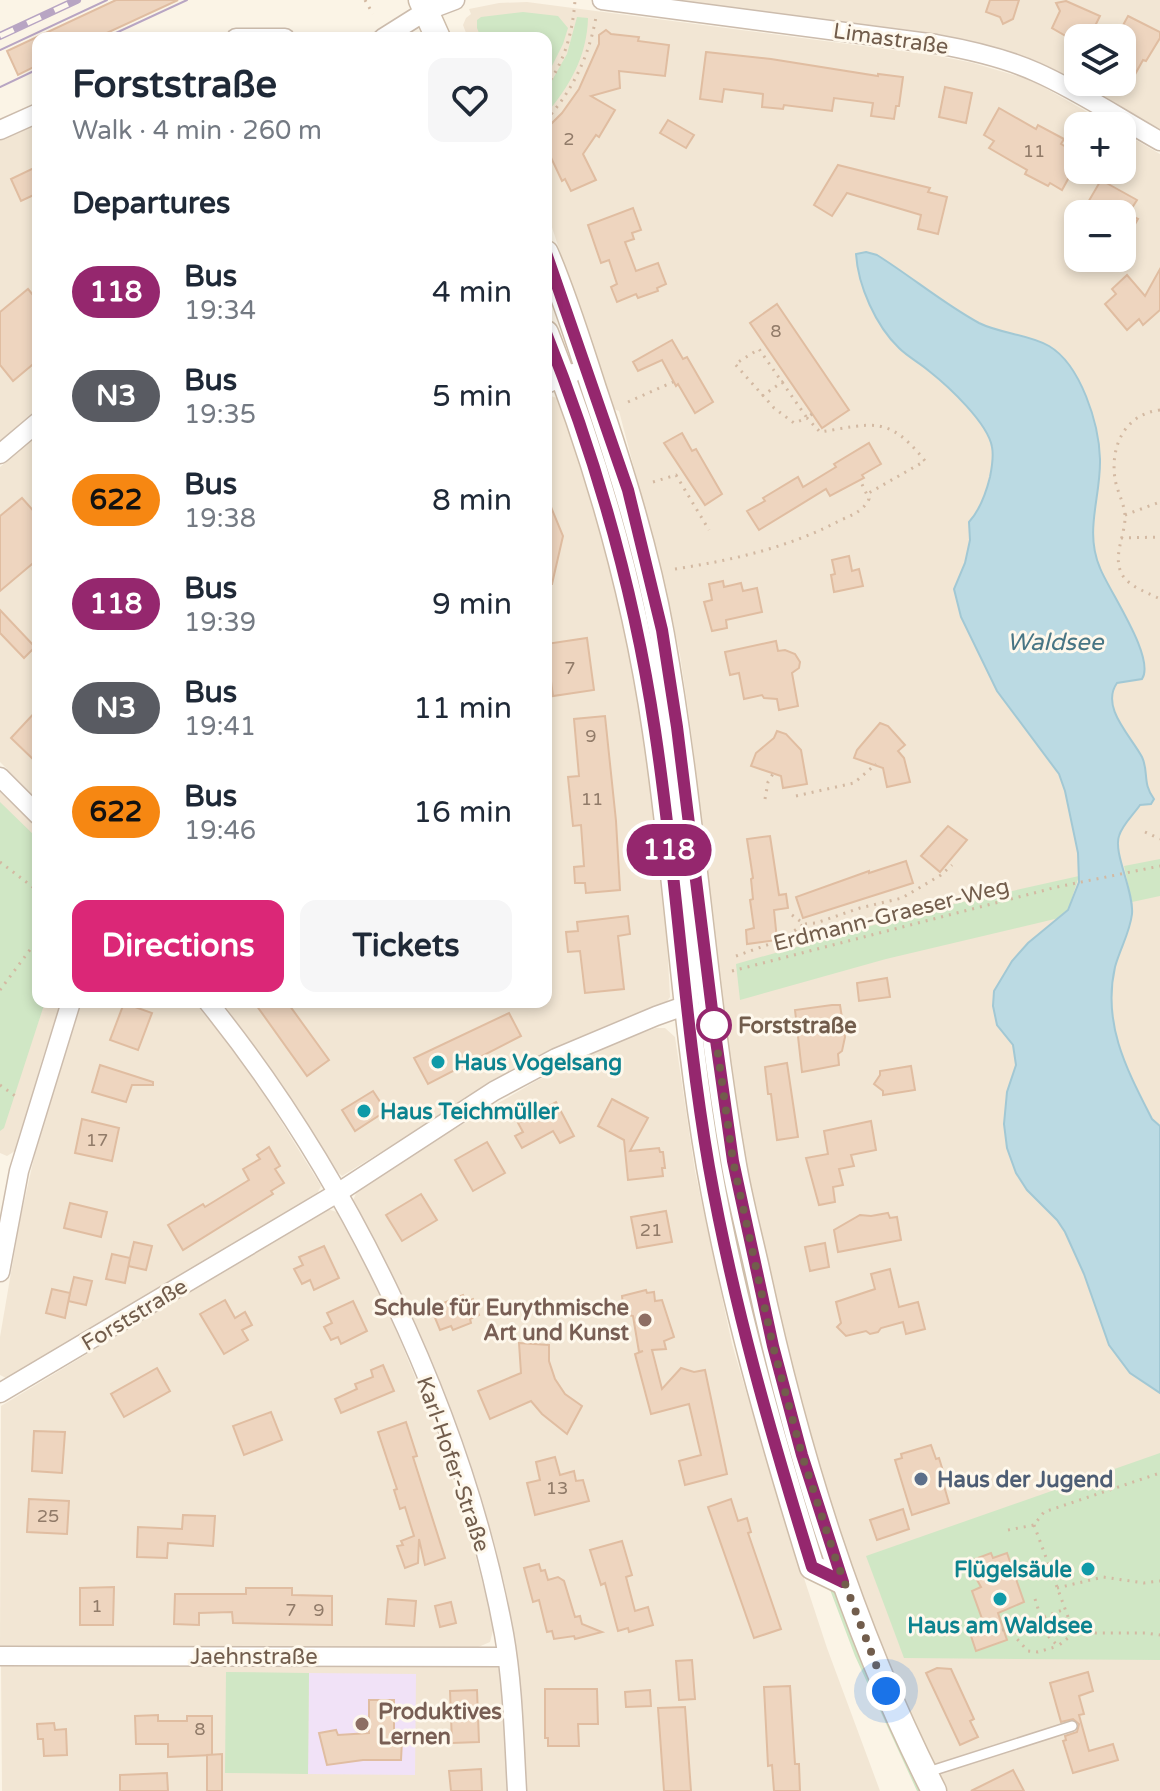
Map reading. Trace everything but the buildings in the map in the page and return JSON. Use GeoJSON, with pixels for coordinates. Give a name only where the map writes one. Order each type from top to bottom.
{"type":"FeatureCollection","features":[{"type":"Feature","properties":{"kind":"main road"},"geometry":{"type":"LineString","coordinates":[[424,6],[435,32]]}},
{"type":"Feature","properties":{"kind":"main road"},"geometry":{"type":"LineString","coordinates":[[552,270],[628,490],[662,630],[733,1161],[777,1360],[802,1455],[843,1582],[886,1691],[930,1782]]}},
{"type":"Feature","properties":{"kind":"main road"},"geometry":{"type":"LineString","coordinates":[[554,381],[604,495],[637,630],[655,731],[709,1167],[748,1352],[812,1567],[843,1582]]}},
{"type":"Feature","properties":{"kind":"street"},"geometry":{"type":"LineString","coordinates":[[391,32],[424,6],[455,0]]}},
{"type":"Feature","properties":{"kind":"street","name":"Limastraße"},"geometry":{"type":"LineString","coordinates":[[599,8],[936,44],[985,55],[1055,81],[1160,141]]}},
{"type":"Feature","properties":{"kind":"street"},"geometry":{"type":"LineString","coordinates":[[0,130],[32,116]]}},
{"type":"Feature","properties":{"kind":"street"},"geometry":{"type":"LineString","coordinates":[[554,381],[587,368]]}},
{"type":"Feature","properties":{"kind":"street"},"geometry":{"type":"LineString","coordinates":[[0,454],[32,427]]}},
{"type":"Feature","properties":{"kind":"street"},"geometry":{"type":"LineString","coordinates":[[0,777],[32,809]]}},
{"type":"Feature","properties":{"kind":"street","name":"Forststraße"},"geometry":{"type":"LineString","coordinates":[[0,1393],[339,1192],[494,1091],[556,1058],[687,1005]]}},
{"type":"Feature","properties":{"kind":"street"},"geometry":{"type":"LineString","coordinates":[[0,1272],[10,1168],[69,1008]]}},
{"type":"Feature","properties":{"kind":"street","name":"Karl-Hofer-Straße"},"geometry":{"type":"LineString","coordinates":[[212,1008],[289,1113],[339,1192],[395,1305],[442,1418],[478,1526],[507,1657],[517,1791]]}},
{"type":"Feature","properties":{"kind":"street","name":"Jaehnstraße"},"geometry":{"type":"LineString","coordinates":[[0,1656],[507,1657]]}},
{"type":"Feature","properties":{"kind":"lane"},"geometry":{"type":"LineString","coordinates":[[930,1782],[1072,1726]]}},
{"type":"Feature","properties":{"kind":"path"},"geometry":{"type":"LineString","coordinates":[[365,0],[373,14]]}},
{"type":"Feature","properties":{"kind":"path"},"geometry":{"type":"LineString","coordinates":[[552,75],[565,51],[575,0]]}},
{"type":"Feature","properties":{"kind":"path"},"geometry":{"type":"LineString","coordinates":[[552,113],[580,71],[599,8]]}},
{"type":"Feature","properties":{"kind":"path"},"geometry":{"type":"LineString","coordinates":[[765,345],[735,364],[762,396],[794,423],[812,414]]}},
{"type":"Feature","properties":{"kind":"path"},"geometry":{"type":"LineString","coordinates":[[759,349],[820,432],[877,424],[896,432],[925,461],[867,494]]}},
{"type":"Feature","properties":{"kind":"path"},"geometry":{"type":"LineString","coordinates":[[762,396],[788,378]]}},
{"type":"Feature","properties":{"kind":"path"},"geometry":{"type":"LineString","coordinates":[[628,402],[673,382]]}},
{"type":"Feature","properties":{"kind":"path"},"geometry":{"type":"LineString","coordinates":[[1160,410],[1140,415],[1127,426],[1117,441],[1115,478],[1125,515],[1119,555],[1124,577],[1160,599]]}},
{"type":"Feature","properties":{"kind":"path"},"geometry":{"type":"LineString","coordinates":[[653,482],[676,475],[709,530]]}},
{"type":"Feature","properties":{"kind":"path"},"geometry":{"type":"LineString","coordinates":[[675,569],[764,553],[799,541],[862,510],[869,499],[860,480]]}},
{"type":"Feature","properties":{"kind":"path"},"geometry":{"type":"LineString","coordinates":[[1125,515],[1160,502]]}},
{"type":"Feature","properties":{"kind":"path"},"geometry":{"type":"LineString","coordinates":[[1121,538],[1160,537]]}},
{"type":"Feature","properties":{"kind":"path"},"geometry":{"type":"LineString","coordinates":[[796,796],[854,783],[876,764]]}},
{"type":"Feature","properties":{"kind":"path"},"geometry":{"type":"LineString","coordinates":[[765,799],[768,782],[774,772]]}},
{"type":"Feature","properties":{"kind":"path"},"geometry":{"type":"LineString","coordinates":[[1145,832],[1160,839]]}},
{"type":"Feature","properties":{"kind":"path"},"geometry":{"type":"LineString","coordinates":[[0,862],[32,886]]}},
{"type":"Feature","properties":{"kind":"path"},"geometry":{"type":"LineString","coordinates":[[736,956],[781,940],[804,924],[902,898],[952,865]]}},
{"type":"Feature","properties":{"kind":"path","name":"Erdmann-Graeser-Weg"},"geometry":{"type":"LineString","coordinates":[[732,971],[1057,887],[1160,866]]}},
{"type":"Feature","properties":{"kind":"path"},"geometry":{"type":"LineString","coordinates":[[792,915],[804,924]]}},
{"type":"Feature","properties":{"kind":"path"},"geometry":{"type":"LineString","coordinates":[[0,990],[32,947]]}},
{"type":"Feature","properties":{"kind":"path"},"geometry":{"type":"LineString","coordinates":[[0,1085],[18,1098]]}},
{"type":"Feature","properties":{"kind":"path"},"geometry":{"type":"LineString","coordinates":[[1008,1530],[1034,1525],[1044,1512],[1160,1473]]}},
{"type":"Feature","properties":{"kind":"path"},"geometry":{"type":"LineString","coordinates":[[1034,1525],[1074,1633]]}},
{"type":"Feature","properties":{"kind":"path"},"geometry":{"type":"LineString","coordinates":[[1057,1588],[1103,1577],[1144,1583],[1160,1581]]}},
{"type":"Feature","properties":{"kind":"path"},"geometry":{"type":"LineString","coordinates":[[1035,1599],[1046,1634],[1058,1646]]}},
{"type":"Feature","properties":{"kind":"path"},"geometry":{"type":"LineString","coordinates":[[1002,1630],[1065,1609]]}},
{"type":"Feature","properties":{"kind":"path"},"geometry":{"type":"LineString","coordinates":[[1014,1628],[1017,1639],[1028,1651],[1038,1652],[1058,1646],[1074,1633],[1160,1635]]}},
{"type":"Feature","properties":{"kind":"shaded area"},"geometry":{"type":"Polygon","coordinates":[[[671,0],[1160,0],[1160,129],[1136,115],[1136,112],[1130,112],[1102,96],[1136,96],[1136,24],[1064,24],[1064,76],[1015,53],[939,34],[671,0]]]}},
{"type":"Feature","properties":{"kind":"shaded area"},"geometry":{"type":"Polygon","coordinates":[[[527,2],[939,56],[1031,80],[1087,112],[1064,112],[1064,184],[1136,184],[1136,140],[1160,154],[1160,1791],[947,1791],[919,1739],[869,1622],[829,1505],[797,1395],[745,1163],[691,731],[680,655],[665,586],[619,411],[611,408],[552,227],[552,32],[466,32],[463,25],[471,14],[469,9],[527,2]]]}},
{"type":"Feature","properties":{"kind":"shaded area"},"geometry":{"type":"Polygon","coordinates":[[[32,126],[32,414],[0,441],[0,139],[32,126]]]}},
{"type":"Feature","properties":{"kind":"shaded area"},"geometry":{"type":"Polygon","coordinates":[[[552,396],[558,398],[597,496],[642,702],[664,886],[670,997],[666,1003],[494,1083],[342,1176],[334,1169],[226,1008],[552,1008],[552,396]]]}},
{"type":"Feature","properties":{"kind":"shaded area"},"geometry":{"type":"Polygon","coordinates":[[[32,440],[32,794],[0,762],[0,467],[32,440]]]}},
{"type":"Feature","properties":{"kind":"shaded area"},"geometry":{"type":"Polygon","coordinates":[[[0,787],[32,819],[32,1008],[59,1008],[18,1149],[7,1156],[0,1153],[0,787]]]}},
{"type":"Feature","properties":{"kind":"shaded area"},"geometry":{"type":"Polygon","coordinates":[[[79,1008],[204,1008],[245,1063],[321,1186],[317,1194],[8,1379],[0,1375],[0,1337],[20,1220],[38,1140],[79,1008]]]}},
{"type":"Feature","properties":{"kind":"shaded area"},"geometry":{"type":"Polygon","coordinates":[[[656,1028],[665,1028],[675,1037],[695,1171],[732,1344],[827,1648],[880,1791],[525,1791],[516,1649],[488,1521],[454,1421],[407,1308],[352,1203],[357,1191],[424,1147],[536,1081],[609,1045],[656,1028]]]}},
{"type":"Feature","properties":{"kind":"shaded area"},"geometry":{"type":"Polygon","coordinates":[[[327,1209],[341,1216],[387,1308],[433,1421],[467,1523],[494,1627],[490,1642],[476,1648],[0,1646],[1,1406],[327,1209]]]}},
{"type":"Feature","properties":{"kind":"shaded area"},"geometry":{"type":"Polygon","coordinates":[[[1,1664],[497,1665],[501,1675],[509,1791],[2,1791],[1,1664]]]}},
{"type":"Feature","properties":{"kind":"shaded area","name":"Produktives Lernen"},"geometry":{"type":"Polygon","coordinates":[[[309,1673],[416,1674],[415,1775],[308,1774],[309,1673]]]}},
{"type":"Feature","properties":{"kind":"green space"},"geometry":{"type":"Polygon","coordinates":[[[523,12],[558,16],[568,28],[552,66],[552,32],[479,32],[477,20],[523,12]]]}},
{"type":"Feature","properties":{"kind":"green space"},"geometry":{"type":"Polygon","coordinates":[[[577,17],[588,18],[581,58],[563,93],[552,107],[552,80],[567,54],[577,17]]]}},
{"type":"Feature","properties":{"kind":"green space"},"geometry":{"type":"Polygon","coordinates":[[[593,408],[653,640],[728,1192],[760,1339],[799,1485],[830,1580],[874,1687],[923,1791],[917,1791],[855,1656],[826,1579],[804,1513],[739,1271],[713,1126],[695,986],[583,411],[593,408]]]}},
{"type":"Feature","properties":{"kind":"green space"},"geometry":{"type":"Polygon","coordinates":[[[0,802],[32,833],[32,1008],[43,1008],[4,1128],[0,1131],[0,802]]]}},
{"type":"Feature","properties":{"kind":"green space"},"geometry":{"type":"Polygon","coordinates":[[[1160,859],[1160,896],[1132,902],[1124,866],[1160,859]]]}},
{"type":"Feature","properties":{"kind":"green space"},"geometry":{"type":"Polygon","coordinates":[[[1079,876],[1068,910],[1059,918],[886,959],[740,1000],[736,964],[927,910],[1079,876]]]}},
{"type":"Feature","properties":{"kind":"green space"},"geometry":{"type":"Polygon","coordinates":[[[1160,1453],[1160,1660],[904,1658],[866,1556],[1160,1453]]]}},
{"type":"Feature","properties":{"kind":"green space"},"geometry":{"type":"Polygon","coordinates":[[[226,1672],[309,1673],[308,1774],[225,1773],[226,1672]]]}},
{"type":"Feature","properties":{"kind":"water","name":"Waldsee"},"geometry":{"type":"Polygon","coordinates":[[[866,252],[877,255],[979,323],[1049,346],[1060,355],[1079,381],[1092,413],[1100,459],[1093,527],[1095,554],[1130,624],[1145,669],[1142,679],[1117,683],[1112,702],[1119,721],[1142,757],[1148,788],[1154,799],[1151,804],[1140,805],[1119,836],[1119,852],[1132,914],[1115,967],[1112,1008],[1114,1027],[1126,1064],[1152,1119],[1160,1126],[1160,1393],[1130,1373],[1109,1345],[1084,1274],[1065,1232],[1027,1190],[1016,1173],[1007,1148],[1004,1124],[1007,1092],[1016,1065],[1013,1045],[997,1025],[994,991],[1012,961],[1028,943],[1068,910],[1079,882],[1078,853],[1059,774],[997,691],[961,617],[954,589],[965,563],[970,540],[969,522],[982,501],[990,477],[993,454],[989,437],[956,395],[903,351],[883,329],[864,292],[857,266],[856,254],[866,252]]]}},
{"type":"Feature","properties":{"kind":"tram line"},"geometry":{"type":"LineString","coordinates":[[39,32],[107,0]]}},
{"type":"Feature","properties":{"kind":"tram line"},"geometry":{"type":"LineString","coordinates":[[118,32],[187,0]]}},
{"type":"Feature","properties":{"kind":"tram line"},"geometry":{"type":"LineString","coordinates":[[0,50],[32,35]]}},
{"type":"Feature","properties":{"kind":"tram line"},"geometry":{"type":"LineString","coordinates":[[0,87],[32,72]]}},
{"type":"Feature","properties":{"kind":"railway"},"geometry":{"type":"LineString","coordinates":[[0,36],[77,0]]}},
{"type":"Feature","properties":{"kind":"bus line","name":"118"},"geometry":{"type":"LineString","coordinates":[[552,267],[628,490],[662,630],[733,1161],[773,1346],[802,1455],[843,1582],[812,1567],[748,1352],[709,1167],[679,949],[655,731],[637,630],[604,495],[552,349]]}},
{"type":"Feature","properties":{"kind":"place","name":"Forststraße"},"geometry":{"type":"Point","coordinates":[714,1025]}},
{"type":"Feature","properties":{"kind":"place","name":"Haus Vogelsang"},"geometry":{"type":"Point","coordinates":[438,1062]}},
{"type":"Feature","properties":{"kind":"place","name":"Haus Teichmüller"},"geometry":{"type":"Point","coordinates":[364,1111]}},
{"type":"Feature","properties":{"kind":"place","name":"Schule für Eurythmische Art und Kunst"},"geometry":{"type":"Point","coordinates":[645,1320]}},
{"type":"Feature","properties":{"kind":"place","name":"Haus der Jugend"},"geometry":{"type":"Point","coordinates":[921,1479]}},
{"type":"Feature","properties":{"kind":"place","name":"Flügelsäule"},"geometry":{"type":"Point","coordinates":[1088,1569]}},
{"type":"Feature","properties":{"kind":"place","name":"Haus am Waldsee"},"geometry":{"type":"Point","coordinates":[1000,1599]}},
{"type":"Feature","properties":{"kind":"place","name":"Produktives Lernen"},"geometry":{"type":"Point","coordinates":[362,1724]}},
{"type":"Feature","properties":{"kind":"route"},"geometry":{"type":"LineString","coordinates":[[714,1025],[733,1161],[773,1346],[802,1455],[843,1582],[886,1691]]}}]}
